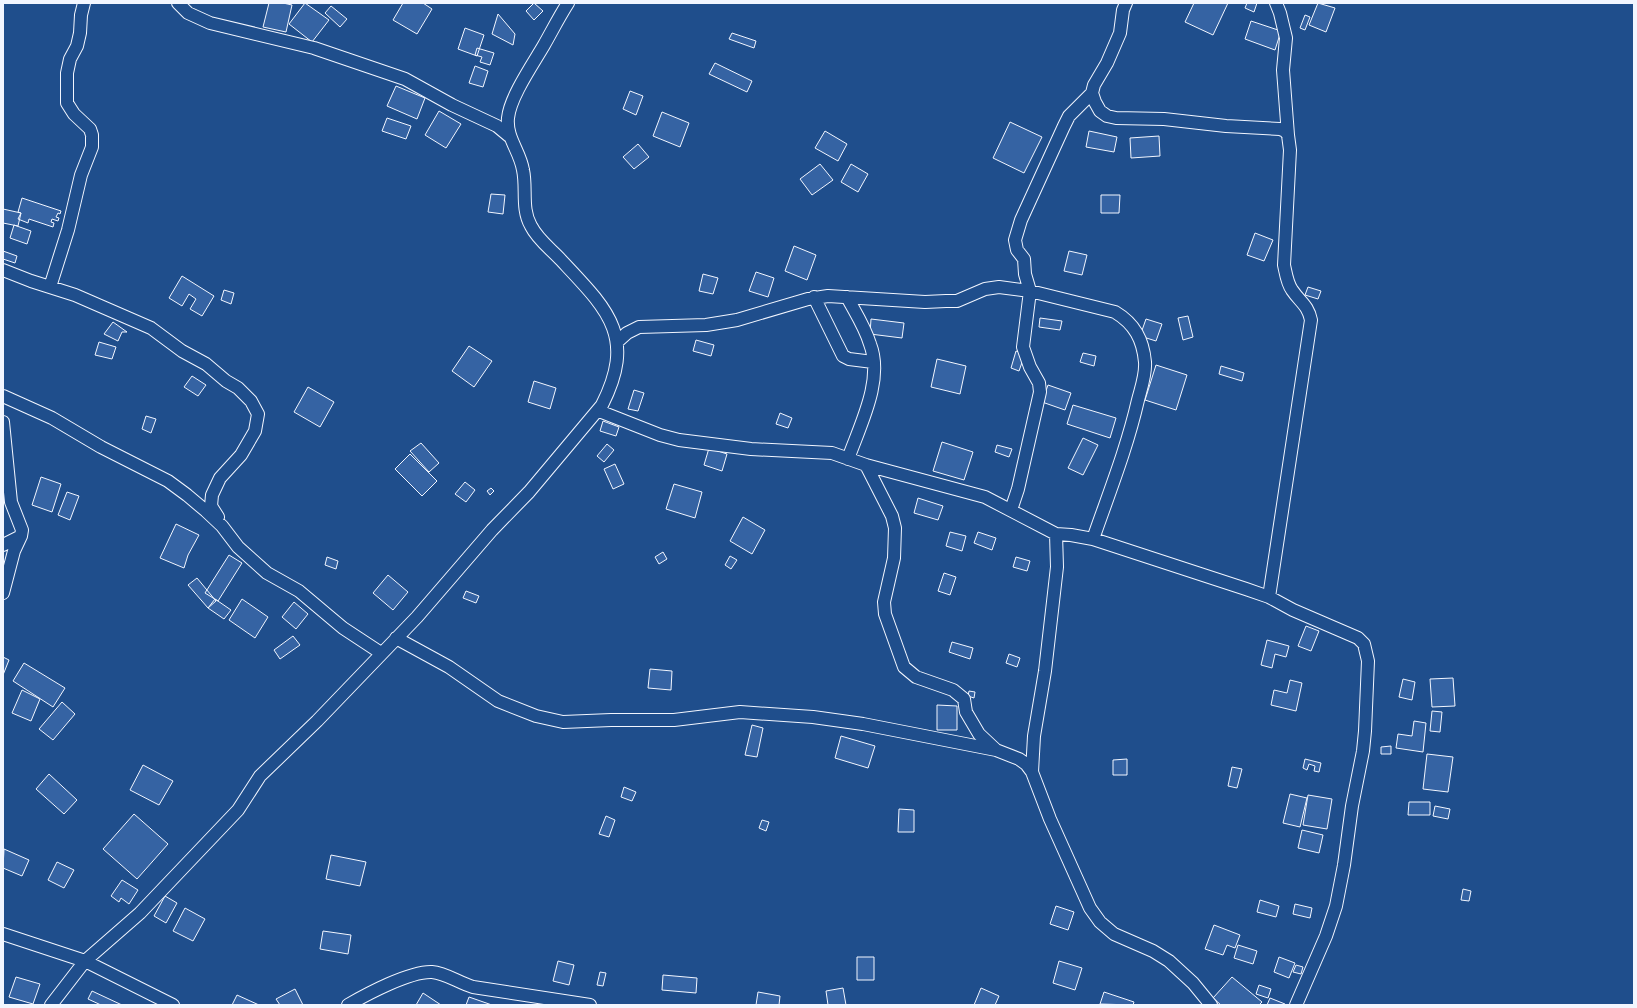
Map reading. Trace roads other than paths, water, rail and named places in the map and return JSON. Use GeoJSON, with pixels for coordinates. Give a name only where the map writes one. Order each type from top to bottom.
{"type":"FeatureCollection","features":[{"type":"Feature","properties":{"kind":"street"},"geometry":{"type":"LineString","coordinates":[[50,287],[68,230],[81,175],[92,147],[92,135],[90,129],[74,114],[67,103],[67,74],[70,59],[77,46],[84,3]]}},
{"type":"Feature","properties":{"kind":"street"},"geometry":{"type":"LineString","coordinates":[[178,3],[188,13],[210,23],[314,48],[405,79],[452,105],[497,126],[509,136]]}},
{"type":"Feature","properties":{"kind":"street"},"geometry":{"type":"LineString","coordinates":[[52,1005],[85,961],[140,913],[238,810],[260,776],[317,720],[381,652],[417,617],[492,530],[529,492],[598,411],[610,390],[616,371],[618,356],[617,342],[613,325],[601,306],[537,236],[530,226],[525,207],[523,169],[509,136],[508,118],[516,95],[568,3]]}},
{"type":"Feature","properties":{"kind":"street"},"geometry":{"type":"LineString","coordinates":[[1011,510],[1018,489],[1040,392],[1039,383],[1030,367],[1023,347],[1030,291],[1025,274],[1024,259],[1015,245],[1018,230],[1064,126],[1070,116],[1092,93],[1094,85],[1107,63],[1120,33],[1126,3]]}},
{"type":"Feature","properties":{"kind":"street"},"geometry":{"type":"LineString","coordinates":[[1269,598],[1312,320],[1306,306],[1290,286],[1284,265],[1290,165],[1283,70],[1286,38],[1276,3]]}},
{"type":"Feature","properties":{"kind":"street"},"geometry":{"type":"LineString","coordinates":[[1092,93],[1100,111],[1107,116],[1116,118],[1164,119],[1226,126],[1280,129],[1288,135]]}},
{"type":"Feature","properties":{"kind":"street"},"geometry":{"type":"LineString","coordinates":[[3,270],[30,281],[75,295],[151,328],[162,334],[172,344],[206,364],[245,394],[251,401],[258,414],[255,430],[241,455],[220,478],[212,495],[211,506],[222,526],[238,547],[267,573],[300,591],[343,628],[381,652]]}},
{"type":"Feature","properties":{"kind":"street"},"geometry":{"type":"LineString","coordinates":[[617,342],[639,327],[706,325],[737,320],[814,297],[828,296],[925,302],[957,301],[993,287],[1000,287],[1030,291],[1115,312],[1125,318],[1135,329],[1142,343],[1145,362],[1145,376],[1132,427],[1093,539]]}},
{"type":"Feature","properties":{"kind":"street"},"geometry":{"type":"LineString","coordinates":[[814,297],[843,356],[850,359],[873,362]]}},
{"type":"Feature","properties":{"kind":"street"},"geometry":{"type":"LineString","coordinates":[[848,297],[871,344],[873,362],[870,398],[848,459]]}},
{"type":"Feature","properties":{"kind":"street"},"geometry":{"type":"LineString","coordinates":[[3,396],[52,418],[101,447],[168,481],[187,495],[222,526]]}},
{"type":"Feature","properties":{"kind":"street"},"geometry":{"type":"LineString","coordinates":[[598,411],[660,435],[679,440],[751,449],[827,452],[866,465],[985,497],[1056,534],[1093,539],[1269,598],[1358,638],[1364,644],[1368,661],[1363,751],[1352,806],[1344,865],[1337,899],[1326,936],[1296,1005]]}},
{"type":"Feature","properties":{"kind":"street"},"geometry":{"type":"LineString","coordinates":[[3,422],[11,502],[22,530],[21,536],[14,551],[3,593]]}},
{"type":"Feature","properties":{"kind":"street"},"geometry":{"type":"LineString","coordinates":[[866,465],[892,516],[895,528],[894,558],[884,602],[885,614],[904,667],[916,677],[953,690],[964,700],[966,712],[980,734],[996,750]]}},
{"type":"Feature","properties":{"kind":"street"},"geometry":{"type":"LineString","coordinates":[[1032,772],[1034,736],[1046,664],[1057,567],[1056,534]]}},
{"type":"Feature","properties":{"kind":"street"},"geometry":{"type":"LineString","coordinates":[[3,545],[21,536]]}},
{"type":"Feature","properties":{"kind":"street"},"geometry":{"type":"LineString","coordinates":[[396,638],[449,667],[498,701],[536,716],[564,722],[674,720],[740,712],[813,717],[863,724],[996,750],[1019,760],[1026,764],[1032,772],[1050,819],[1090,908],[1100,922],[1114,934],[1153,951],[1169,961],[1193,983],[1211,1005]]}},
{"type":"Feature","properties":{"kind":"street"},"geometry":{"type":"LineString","coordinates":[[3,934],[85,961],[172,1005]]}},
{"type":"Feature","properties":{"kind":"street"},"geometry":{"type":"LineString","coordinates":[[348,1005],[372,991],[404,978],[426,972],[440,974],[461,984],[473,987],[590,1005]]}}]}
